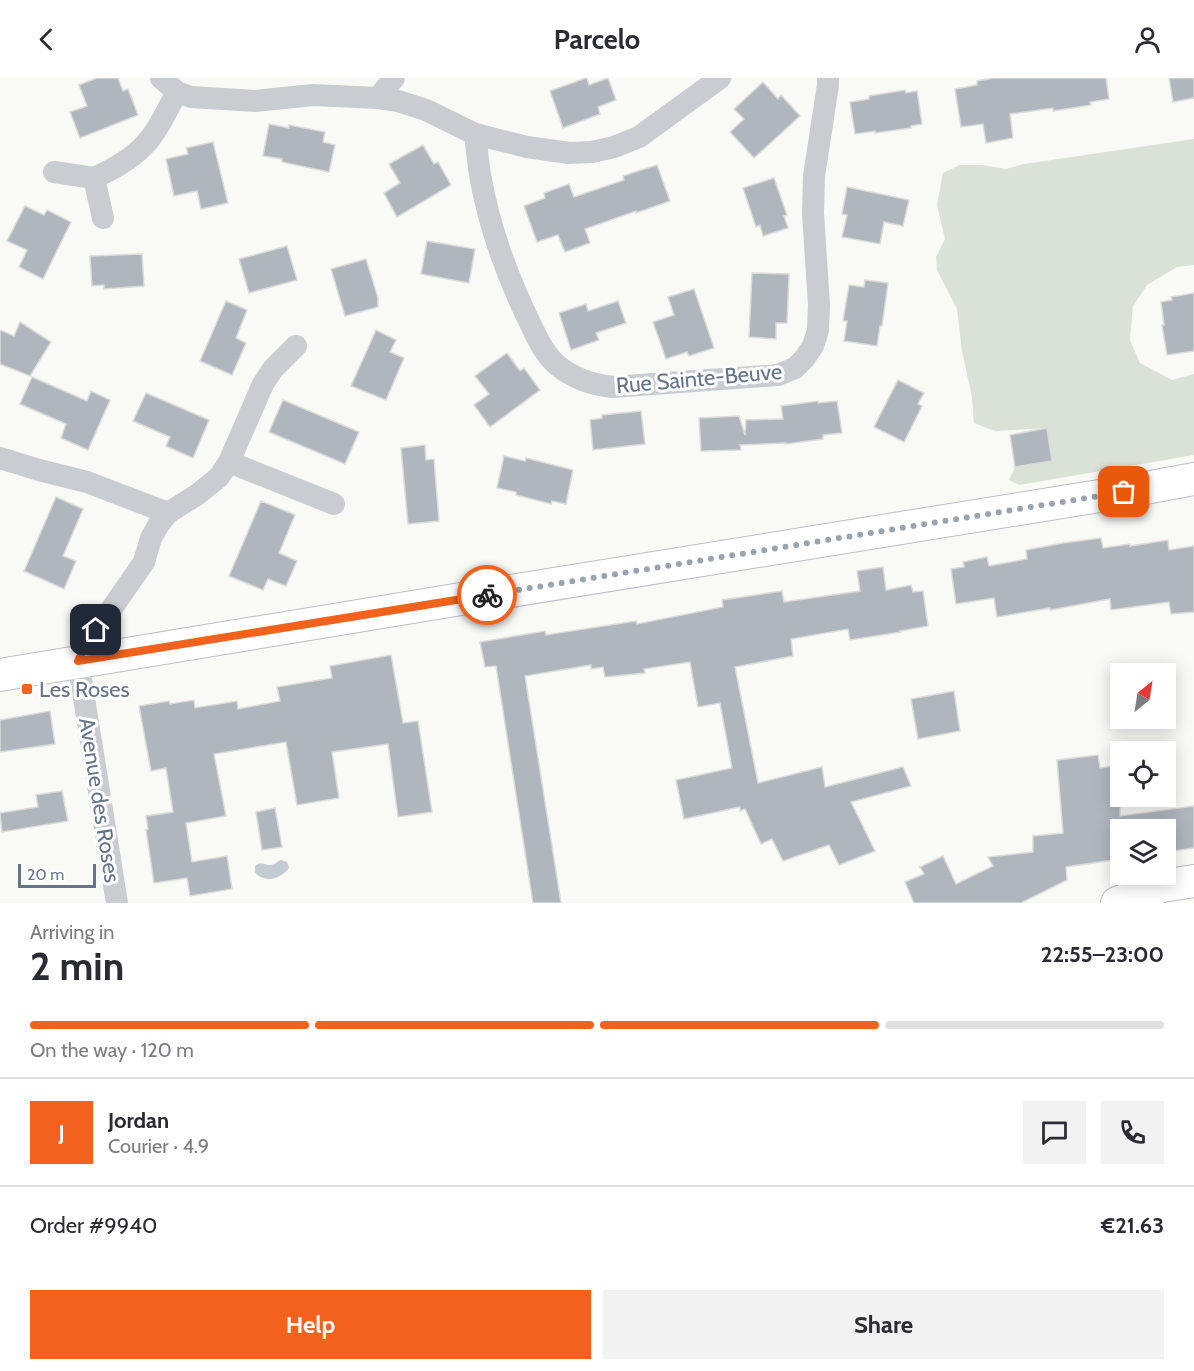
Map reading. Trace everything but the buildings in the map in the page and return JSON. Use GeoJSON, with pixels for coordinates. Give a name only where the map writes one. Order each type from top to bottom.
{"type":"FeatureCollection","features":[{"type":"Feature","properties":{"kind":"street"},"geometry":{"type":"LineString","coordinates":[[378,98],[394,78]]}},
{"type":"Feature","properties":{"kind":"street"},"geometry":{"type":"LineString","coordinates":[[54,172],[94,178],[115,168],[135,153],[148,140],[169,85],[191,97],[255,101],[313,95],[398,101],[426,110],[475,134],[527,147],[569,153],[592,152],[614,147],[639,137],[720,78]]}},
{"type":"Feature","properties":{"kind":"street","name":"Rue Sainte-Beuve"},"geometry":{"type":"LineString","coordinates":[[475,134],[481,179],[490,220],[503,259],[519,301],[541,345],[555,364],[575,378],[595,385],[612,387],[778,375],[795,368],[804,359],[813,346],[818,330],[819,305],[813,213],[814,176],[828,78]]}},
{"type":"Feature","properties":{"kind":"street"},"geometry":{"type":"LineString","coordinates":[[94,178],[103,218]]}},
{"type":"Feature","properties":{"kind":"street"},"geometry":{"type":"LineString","coordinates":[[78,661],[85,647],[144,562],[159,524],[168,513],[219,477],[229,462],[262,384],[273,369],[296,346]]}},
{"type":"Feature","properties":{"kind":"street"},"geometry":{"type":"LineString","coordinates":[[0,458],[87,483],[168,513]]}},
{"type":"Feature","properties":{"kind":"street"},"geometry":{"type":"LineString","coordinates":[[229,462],[334,504]]}},
{"type":"Feature","properties":{"kind":"street"},"geometry":{"type":"LineString","coordinates":[[0,675],[1194,479]]}},
{"type":"Feature","properties":{"kind":"street","name":"Avenue des Roses"},"geometry":{"type":"LineString","coordinates":[[78,661],[117,903]]}},
{"type":"Feature","properties":{"kind":"street"},"geometry":{"type":"LineString","coordinates":[[1117,903],[1162,886],[1194,881]]}},
{"type":"Feature","properties":{"kind":"shaded area"},"geometry":{"type":"Polygon","coordinates":[[[1194,139],[1194,265],[1177,267],[1147,285],[1133,306],[1130,340],[1140,363],[1172,380],[1194,374],[1194,455],[1019,485],[1009,480],[1015,467],[1052,461],[1046,428],[995,431],[974,423],[972,397],[962,351],[957,309],[937,270],[936,257],[945,239],[937,205],[943,173],[960,165],[982,165],[1006,169],[1024,164],[1194,139]]]}},
{"type":"Feature","properties":{"kind":"shaded area"},"geometry":{"type":"Polygon","coordinates":[[[281,860],[287,862],[289,868],[282,875],[268,879],[255,872],[255,866],[261,863],[272,865],[281,860]]]}},
{"type":"Feature","properties":{"kind":"way so far"},"geometry":{"type":"LineString","coordinates":[[487,595],[1124,492]]}},
{"type":"Feature","properties":{"kind":"place","name":"Les Roses"},"geometry":{"type":"Point","coordinates":[27,689]}},
{"type":"Feature","properties":{"kind":"route"},"geometry":{"type":"LineString","coordinates":[[96,630],[78,661],[487,595]]}}]}
